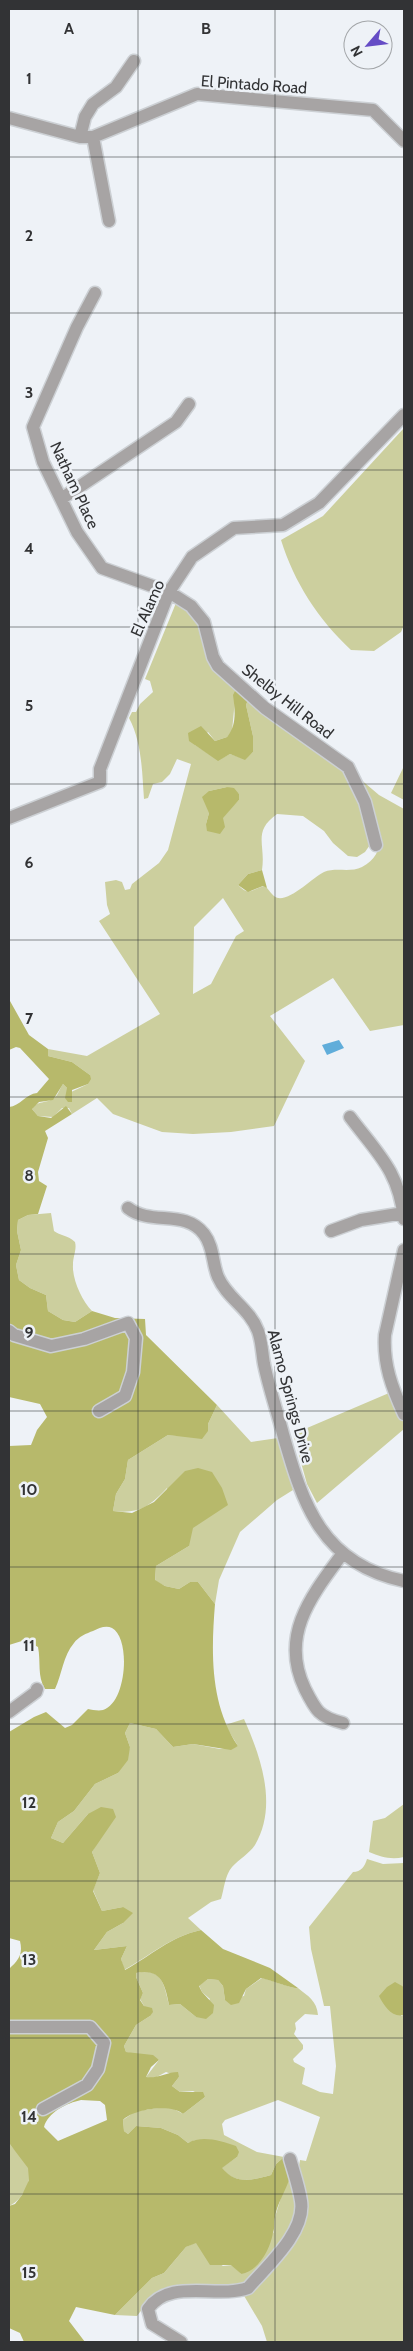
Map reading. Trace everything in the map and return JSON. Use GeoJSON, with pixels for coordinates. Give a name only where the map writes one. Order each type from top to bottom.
{"type":"FeatureCollection","features":[{"type":"Feature","properties":{"kind":"street"},"geometry":{"type":"LineString","coordinates":[[109,221],[86,137],[85,117],[93,104],[116,87],[134,61]]}},
{"type":"Feature","properties":{"kind":"street","name":"El Pintado Road"},"geometry":{"type":"LineString","coordinates":[[86,137],[196,94],[373,110],[404,141]]}},
{"type":"Feature","properties":{"kind":"street"},"geometry":{"type":"LineString","coordinates":[[9,118],[86,137]]}},
{"type":"Feature","properties":{"kind":"street","name":"Natham Place"},"geometry":{"type":"LineString","coordinates":[[95,293],[34,427],[43,462],[77,532],[102,568],[169,592]]}},
{"type":"Feature","properties":{"kind":"street"},"geometry":{"type":"LineString","coordinates":[[61,498],[176,422],[189,404]]}},
{"type":"Feature","properties":{"kind":"street","name":"El Alamo"},"geometry":{"type":"LineString","coordinates":[[9,818],[100,782],[100,769],[169,592],[192,557],[234,528],[283,525],[319,503],[404,415]]}},
{"type":"Feature","properties":{"kind":"street","name":"Shelby Hill Road"},"geometry":{"type":"LineString","coordinates":[[169,592],[182,599],[204,622],[212,657],[224,671],[265,708],[348,767],[365,802],[376,844]]}},
{"type":"Feature","properties":{"kind":"street"},"geometry":{"type":"LineString","coordinates":[[330,1231],[360,1220],[404,1215],[397,1182],[391,1171],[350,1118]]}},
{"type":"Feature","properties":{"kind":"street","name":"Alamo Springs Drive"},"geometry":{"type":"LineString","coordinates":[[128,1208],[143,1215],[185,1220],[199,1228],[205,1235],[211,1246],[218,1278],[227,1292],[250,1316],[257,1329],[270,1388],[304,1500],[322,1531],[343,1553],[375,1572],[404,1581]]}},
{"type":"Feature","properties":{"kind":"street"},"geometry":{"type":"LineString","coordinates":[[404,1250],[384,1335],[384,1347],[387,1373],[404,1414]]}},
{"type":"Feature","properties":{"kind":"street"},"geometry":{"type":"LineString","coordinates":[[9,1332],[50,1346],[84,1339],[128,1323],[136,1338],[133,1372],[125,1396],[99,1411]]}},
{"type":"Feature","properties":{"kind":"street"},"geometry":{"type":"LineString","coordinates":[[343,1553],[307,1604],[301,1618],[296,1643],[298,1671],[312,1701],[325,1718],[343,1723]]}},
{"type":"Feature","properties":{"kind":"street"},"geometry":{"type":"LineString","coordinates":[[9,1712],[36,1692],[37,1689]]}},
{"type":"Feature","properties":{"kind":"street"},"geometry":{"type":"LineString","coordinates":[[9,2026],[90,2026],[104,2043],[98,2069],[86,2085],[43,2109]]}},
{"type":"Feature","properties":{"kind":"street"},"geometry":{"type":"LineString","coordinates":[[181,2342],[152,2324],[148,2309],[154,2301],[169,2292],[237,2292],[248,2288],[296,2231],[302,2202],[290,2159]]}},
{"type":"Feature","properties":{"kind":"green space"},"geometry":{"type":"Polygon","coordinates":[[[404,428],[404,625],[401,632],[374,651],[351,650],[328,626],[308,599],[286,556],[281,540],[323,516],[404,428]]]}},
{"type":"Feature","properties":{"kind":"green space"},"geometry":{"type":"Polygon","coordinates":[[[176,603],[194,616],[236,689],[232,731],[227,737],[215,741],[208,732],[195,745],[218,760],[230,754],[245,759],[253,752],[253,736],[246,705],[248,700],[344,768],[355,787],[372,842],[365,852],[357,857],[348,856],[333,843],[324,831],[303,816],[277,814],[269,821],[262,833],[262,870],[248,874],[238,885],[245,890],[250,891],[264,886],[276,897],[284,898],[296,892],[324,872],[357,869],[373,859],[378,849],[380,838],[378,825],[359,778],[379,795],[404,809],[404,1025],[370,1031],[333,978],[270,1016],[305,1061],[274,1126],[231,1132],[193,1134],[162,1132],[113,1114],[97,1098],[72,1114],[69,1108],[62,1108],[53,1117],[38,1116],[32,1109],[37,1104],[54,1098],[63,1084],[67,1088],[67,1094],[88,1084],[90,1075],[72,1062],[48,1056],[48,1049],[87,1056],[160,1014],[99,921],[110,914],[107,905],[105,882],[116,880],[122,882],[125,890],[130,889],[132,884],[159,863],[168,850],[191,764],[177,759],[170,774],[162,782],[153,784],[148,798],[144,799],[139,747],[129,718],[132,712],[136,712],[140,704],[153,692],[150,681],[145,679],[176,603]],[[227,787],[209,791],[209,813],[206,824],[222,818],[239,800],[239,794],[227,787]],[[223,898],[194,927],[193,994],[211,984],[236,936],[244,931],[223,898]]]}},
{"type":"Feature","properties":{"kind":"green space"},"geometry":{"type":"Polygon","coordinates":[[[236,689],[248,700],[246,705],[253,736],[253,752],[245,760],[230,754],[218,761],[189,741],[188,733],[201,726],[215,741],[227,737],[234,722],[233,695],[236,689]]]}},
{"type":"Feature","properties":{"kind":"green space"},"geometry":{"type":"Polygon","coordinates":[[[404,766],[404,800],[391,793],[404,766]]]}},
{"type":"Feature","properties":{"kind":"green space"},"geometry":{"type":"Polygon","coordinates":[[[227,787],[234,788],[239,794],[239,800],[223,818],[225,827],[220,834],[207,831],[206,824],[209,813],[202,797],[209,791],[227,787]]]}},
{"type":"Feature","properties":{"kind":"green space"},"geometry":{"type":"Polygon","coordinates":[[[262,870],[267,888],[263,886],[248,892],[238,885],[248,874],[262,870]]]}},
{"type":"Feature","properties":{"kind":"green space"},"geometry":{"type":"Polygon","coordinates":[[[10,1001],[29,1035],[48,1049],[48,1056],[72,1062],[90,1075],[91,1079],[88,1084],[72,1090],[72,1102],[68,1102],[65,1098],[67,1088],[63,1084],[53,1100],[39,1102],[32,1109],[38,1116],[51,1118],[66,1106],[72,1114],[45,1131],[48,1138],[38,1172],[39,1181],[47,1186],[38,1214],[28,1215],[18,1220],[17,1231],[21,1250],[16,1265],[19,1280],[30,1288],[46,1295],[48,1311],[63,1320],[75,1322],[92,1311],[115,1318],[145,1319],[146,1335],[217,1405],[208,1424],[208,1431],[202,1439],[168,1435],[128,1460],[125,1479],[116,1494],[113,1511],[132,1513],[154,1502],[185,1471],[198,1468],[212,1472],[222,1488],[228,1505],[193,1528],[189,1546],[156,1566],[155,1580],[165,1586],[179,1589],[190,1582],[198,1582],[215,1604],[213,1659],[217,1696],[229,1730],[238,1746],[231,1750],[193,1744],[173,1747],[156,1729],[130,1723],[125,1733],[130,1747],[128,1760],[118,1773],[95,1784],[74,1811],[58,1822],[51,1838],[63,1843],[88,1814],[101,1807],[113,1809],[116,1817],[92,1852],[100,1873],[93,1891],[102,1911],[123,1907],[133,1913],[123,1923],[107,1932],[94,1950],[127,1946],[121,1959],[125,1970],[170,1942],[201,1930],[223,1949],[270,1968],[298,1988],[261,1978],[246,1989],[239,2003],[231,2005],[225,2000],[223,1986],[218,1980],[208,1979],[199,1986],[214,2005],[213,2013],[206,2019],[196,2017],[180,2004],[169,2005],[166,1990],[156,1975],[144,1972],[136,1973],[143,1993],[140,2000],[144,2006],[152,2008],[153,2012],[136,2025],[124,2046],[126,2052],[153,2055],[159,2060],[151,2067],[146,2077],[178,2072],[179,2077],[172,2086],[180,2092],[203,2092],[205,2097],[183,2114],[178,2111],[162,2108],[135,2113],[123,2120],[124,2131],[128,2134],[136,2126],[161,2128],[178,2135],[188,2143],[205,2139],[236,2146],[239,2152],[237,2157],[222,2168],[233,2177],[245,2180],[271,2175],[276,2164],[284,2157],[289,2177],[276,2212],[274,2231],[269,2246],[263,2258],[253,2269],[241,2274],[231,2265],[210,2265],[196,2243],[186,2247],[164,2273],[152,2278],[115,2315],[76,2307],[69,2321],[85,2342],[24,2342],[20,2333],[9,2328],[9,2206],[15,2204],[22,2195],[29,2180],[28,2168],[9,2143],[9,1969],[18,1960],[21,1950],[20,1941],[9,1938],[9,1732],[46,1712],[65,1728],[72,1725],[88,1709],[103,1710],[111,1705],[117,1696],[121,1684],[124,1656],[118,1634],[112,1628],[105,1627],[83,1635],[70,1648],[55,1689],[45,1689],[40,1674],[38,1647],[25,1640],[9,1645],[9,1446],[31,1445],[37,1430],[47,1417],[40,1404],[9,1397],[9,1107],[37,1093],[49,1079],[20,1048],[16,1047],[9,1050],[10,1001]],[[81,2100],[70,2103],[54,2113],[44,2127],[58,2141],[107,2120],[105,2105],[100,2101],[81,2100]]]}},
{"type":"Feature","properties":{"kind":"green space"},"geometry":{"type":"Polygon","coordinates":[[[51,1213],[54,1231],[75,1242],[74,1277],[81,1296],[92,1311],[75,1322],[63,1320],[48,1311],[46,1295],[30,1288],[19,1280],[16,1265],[21,1250],[17,1231],[18,1220],[28,1215],[51,1213]]]}},
{"type":"Feature","properties":{"kind":"green space"},"geometry":{"type":"Polygon","coordinates":[[[389,1393],[404,1422],[404,1429],[317,1503],[307,1484],[293,1434],[389,1393]]]}},
{"type":"Feature","properties":{"kind":"green space"},"geometry":{"type":"Polygon","coordinates":[[[217,1405],[251,1442],[278,1438],[293,1490],[277,1500],[240,1532],[219,1580],[215,1604],[198,1582],[190,1582],[179,1589],[165,1586],[155,1581],[156,1566],[189,1546],[167,1488],[155,1500],[143,1508],[122,1512],[113,1511],[116,1494],[125,1479],[128,1460],[168,1435],[183,1436],[208,1424],[217,1405]]]}},
{"type":"Feature","properties":{"kind":"green space"},"geometry":{"type":"Polygon","coordinates":[[[244,1719],[261,1765],[266,1798],[262,1830],[255,1845],[230,1870],[221,1899],[211,1902],[188,1918],[201,1930],[170,1942],[124,1970],[121,1959],[127,1946],[94,1950],[107,1932],[123,1923],[123,1907],[102,1911],[93,1890],[100,1873],[92,1852],[100,1838],[88,1814],[63,1843],[51,1838],[58,1822],[74,1811],[95,1784],[118,1773],[130,1747],[125,1733],[130,1723],[156,1729],[173,1747],[193,1744],[220,1749],[238,1746],[225,1725],[244,1719]]]}},
{"type":"Feature","properties":{"kind":"green space"},"geometry":{"type":"Polygon","coordinates":[[[404,1804],[404,1857],[386,1858],[369,1852],[373,1821],[385,1818],[404,1804]]]}},
{"type":"Feature","properties":{"kind":"green space"},"geometry":{"type":"Polygon","coordinates":[[[367,1859],[383,1864],[404,1863],[404,1987],[401,1986],[401,2016],[404,2015],[404,2342],[267,2342],[262,2326],[243,2294],[299,2232],[298,2172],[300,2160],[306,2161],[320,2117],[278,2100],[225,2120],[222,2124],[224,2135],[257,2152],[284,2157],[276,2164],[271,2175],[245,2180],[233,2177],[221,2168],[237,2157],[228,2144],[203,2140],[188,2143],[178,2135],[161,2128],[136,2126],[128,2134],[124,2131],[123,2120],[136,2111],[172,2108],[183,2114],[205,2097],[193,2091],[180,2092],[172,2086],[179,2077],[166,2072],[153,2079],[146,2077],[159,2060],[126,2052],[124,2046],[136,2025],[150,2016],[140,1999],[143,1993],[136,1973],[145,1972],[157,1975],[163,1984],[169,2005],[180,2004],[196,2017],[210,1999],[202,1992],[199,1985],[208,1979],[218,1980],[223,1986],[225,2000],[244,1996],[246,1989],[262,1978],[298,1988],[314,2002],[318,2015],[305,2014],[295,2023],[296,2029],[294,2034],[303,2045],[303,2049],[293,2059],[294,2062],[305,2068],[302,2084],[320,2092],[333,2094],[336,2066],[330,2006],[324,2006],[311,1949],[309,1927],[353,1872],[362,1868],[367,1859]]]}},
{"type":"Feature","properties":{"kind":"green space"},"geometry":{"type":"Polygon","coordinates":[[[395,1982],[404,1987],[404,2015],[392,2013],[379,1996],[387,1987],[395,1982]]]}},
{"type":"Feature","properties":{"kind":"green space"},"geometry":{"type":"Polygon","coordinates":[[[9,2143],[28,2167],[29,2178],[22,2195],[9,2206],[9,2143]]]}},
{"type":"Feature","properties":{"kind":"green space"},"geometry":{"type":"Polygon","coordinates":[[[289,2170],[297,2209],[292,2230],[244,2285],[149,2300],[137,2316],[115,2315],[152,2278],[164,2273],[186,2247],[196,2242],[203,2252],[223,2266],[232,2265],[241,2274],[274,2232],[275,2217],[284,2188],[289,2179],[289,2170]]]}},
{"type":"Feature","properties":{"kind":"water"},"geometry":{"type":"Polygon","coordinates":[[[339,1040],[344,1048],[327,1055],[322,1045],[339,1040]]]}}]}
